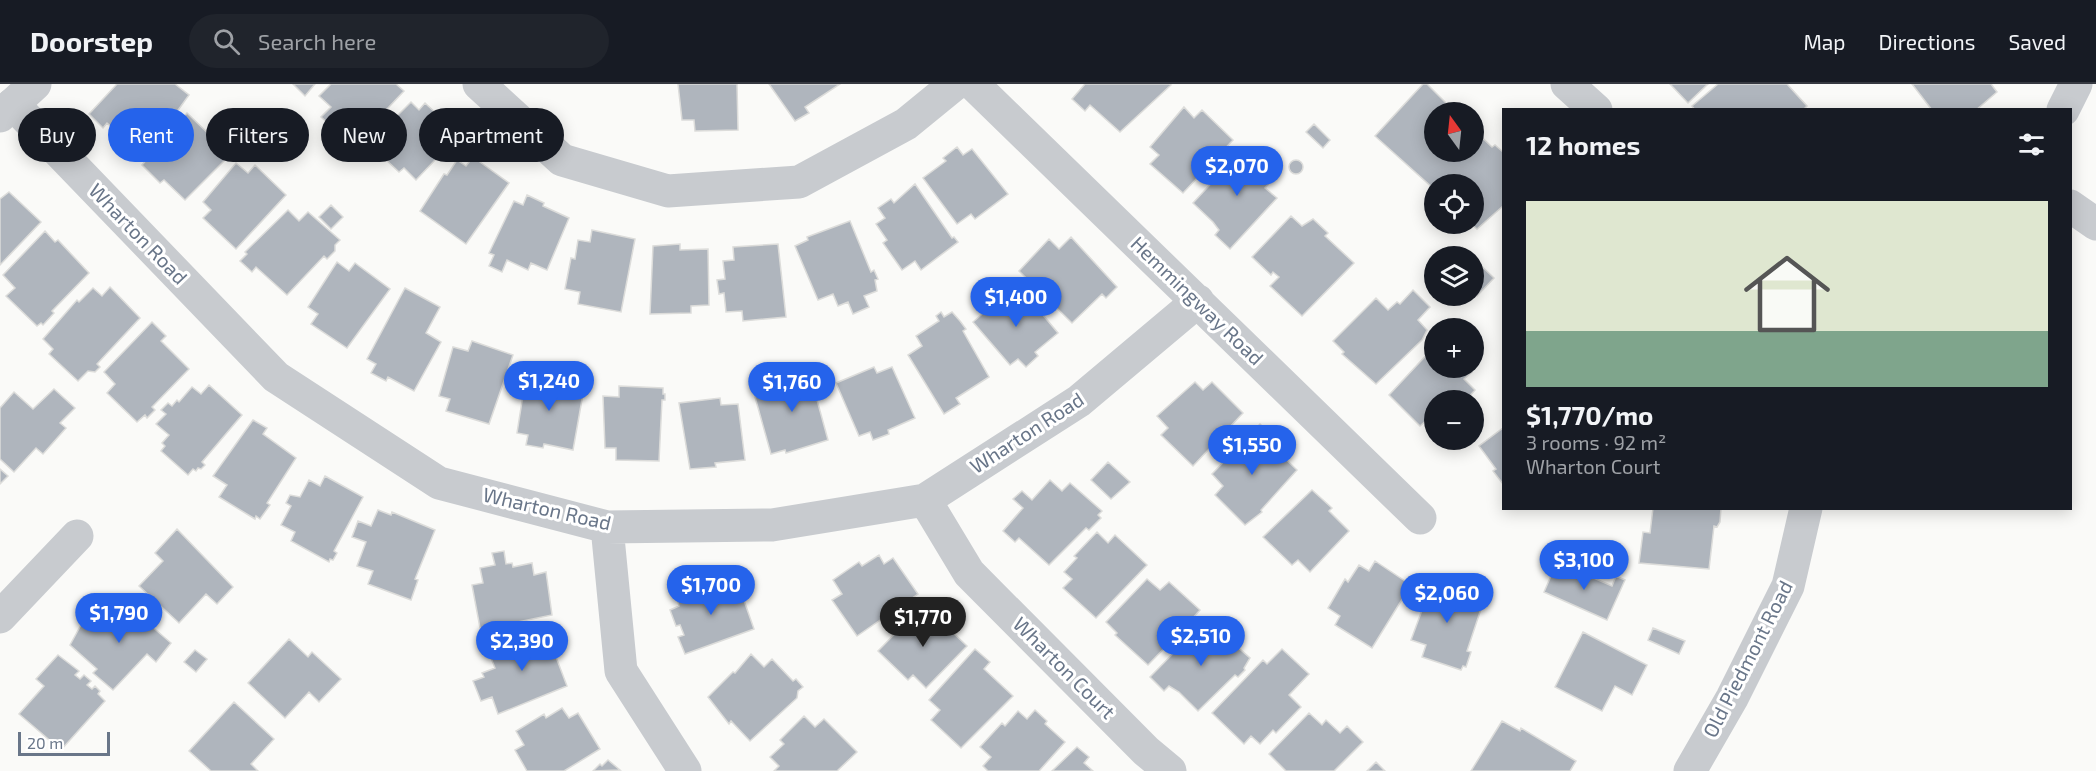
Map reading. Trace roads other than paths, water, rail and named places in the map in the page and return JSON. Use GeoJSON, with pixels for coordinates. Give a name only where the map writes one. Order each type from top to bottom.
{"type":"FeatureCollection","features":[{"type":"Feature","properties":{"kind":"street"},"geometry":{"type":"LineString","coordinates":[[479,84],[562,160],[668,191],[799,182],[906,124],[955,84]]}},
{"type":"Feature","properties":{"kind":"street","name":"Hemmingway Road"},"geometry":{"type":"LineString","coordinates":[[973,84],[1420,518]]}},
{"type":"Feature","properties":{"kind":"street"},"geometry":{"type":"LineString","coordinates":[[1567,84],[1594,108]]}},
{"type":"Feature","properties":{"kind":"street"},"geometry":{"type":"LineString","coordinates":[[2064,108],[2076,84]]}},
{"type":"Feature","properties":{"kind":"street","name":"Wharton Road"},"geometry":{"type":"LineString","coordinates":[[16,101],[276,377],[439,483],[607,527],[772,525],[925,500],[1079,401],[1198,300]]}},
{"type":"Feature","properties":{"kind":"street"},"geometry":{"type":"LineString","coordinates":[[2072,207],[2096,224]]}},
{"type":"Feature","properties":{"kind":"street","name":"Wharton Court"},"geometry":{"type":"LineString","coordinates":[[925,500],[969,573],[1146,751],[1170,771]]}},
{"type":"Feature","properties":{"kind":"street","name":"Old Piedmont Road"},"geometry":{"type":"LineString","coordinates":[[1690,771],[1732,698],[1788,586],[1806,510]]}},
{"type":"Feature","properties":{"kind":"street"},"geometry":{"type":"LineString","coordinates":[[607,527],[621,671],[686,771]]}},
{"type":"Feature","properties":{"kind":"street"},"geometry":{"type":"LineString","coordinates":[[0,617],[77,536]]}}]}
